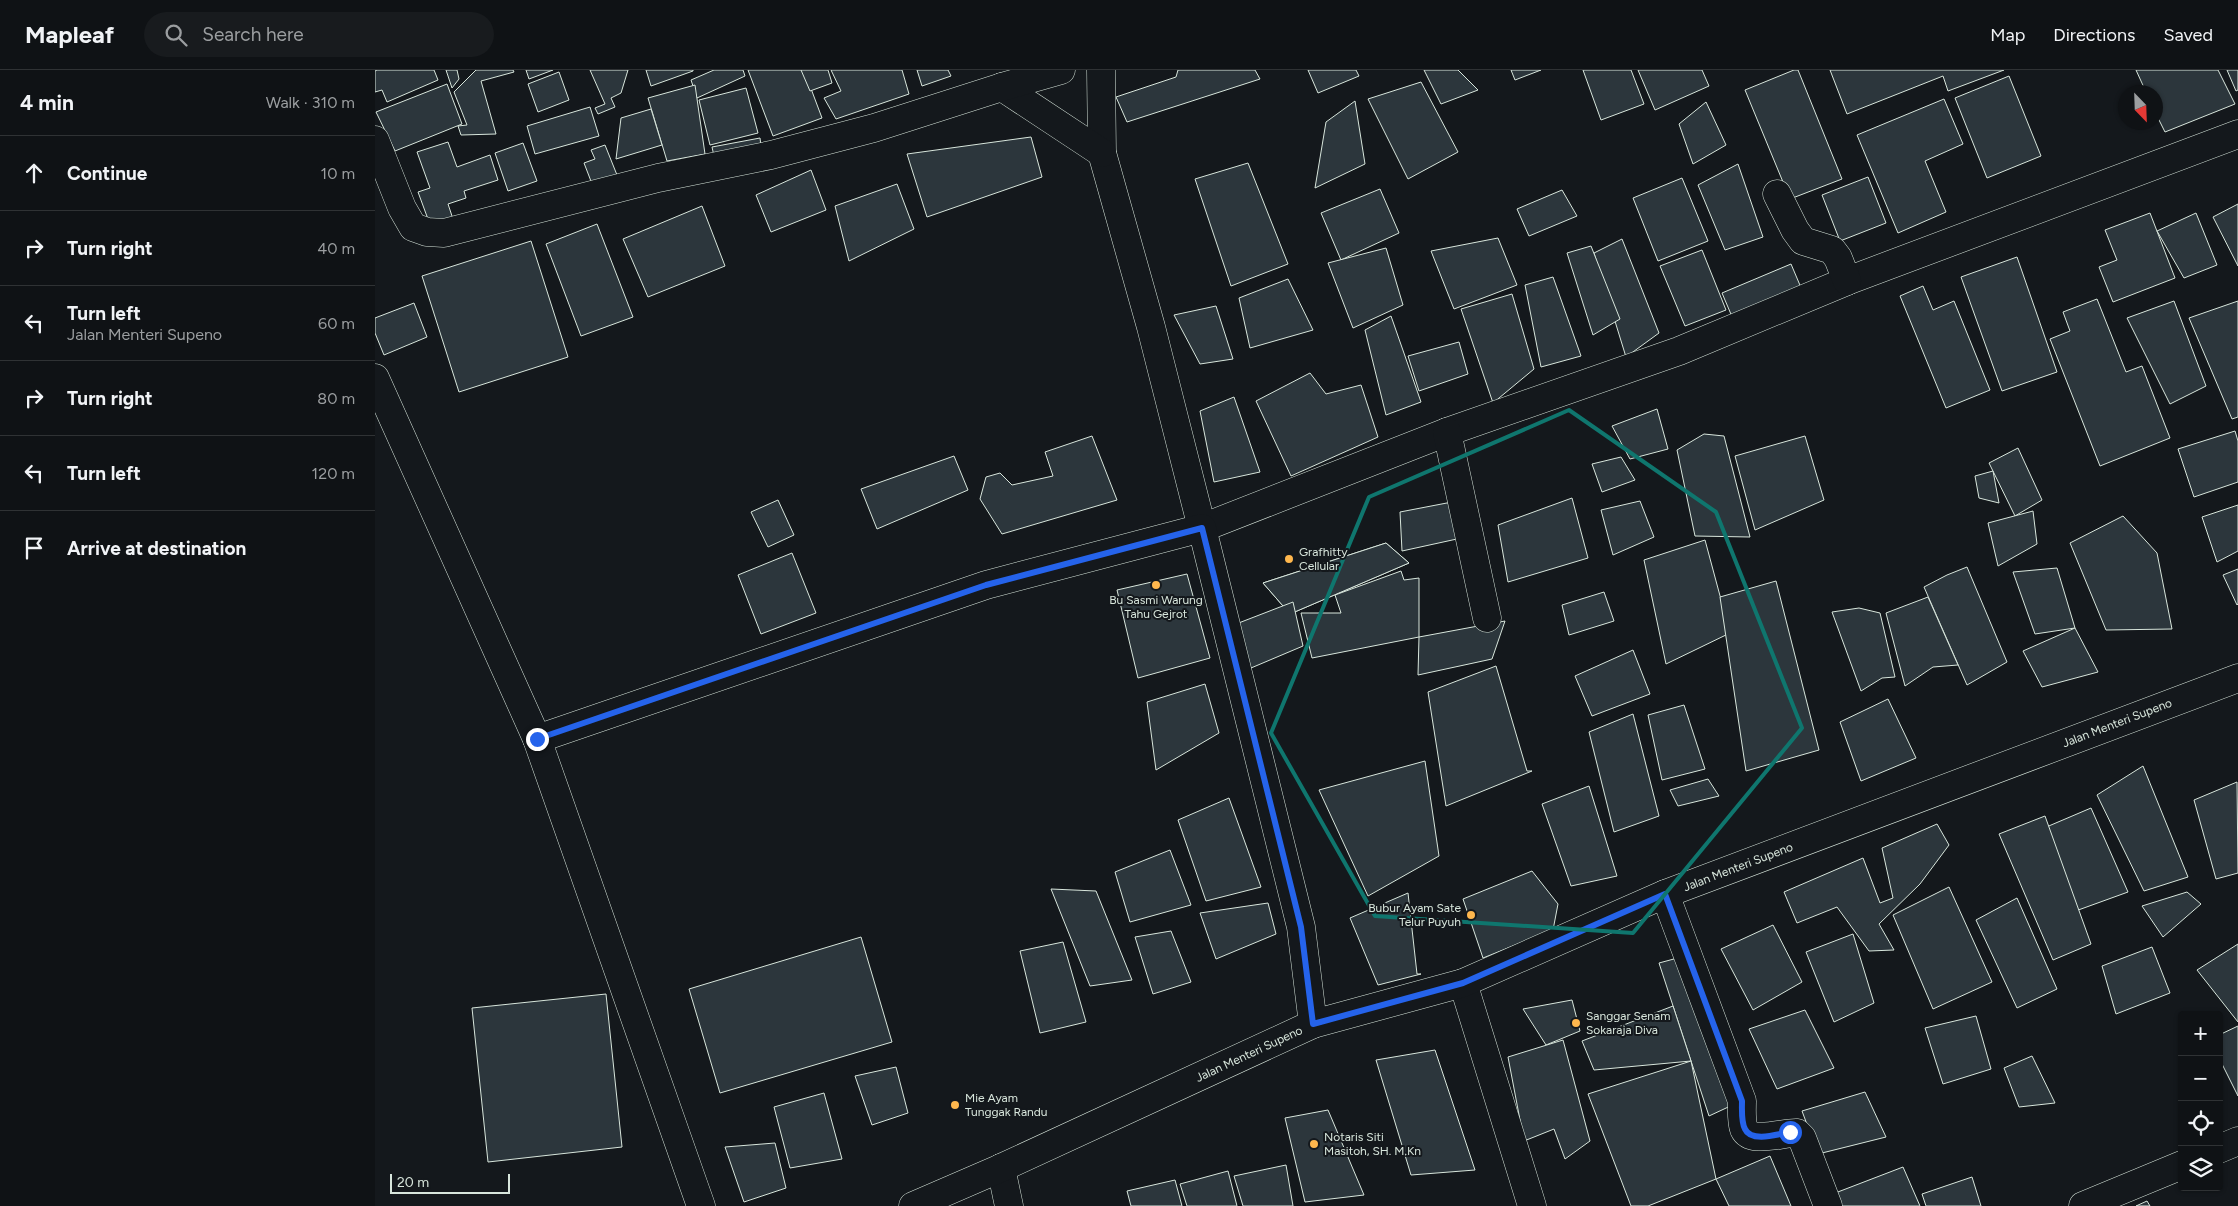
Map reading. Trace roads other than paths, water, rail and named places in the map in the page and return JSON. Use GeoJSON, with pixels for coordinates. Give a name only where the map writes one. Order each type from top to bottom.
{"type":"FeatureCollection","features":[{"type":"Feature","properties":{"kind":"street"},"geometry":{"type":"LineString","coordinates":[[375,140],[402,208],[413,227],[427,232],[444,233],[658,178],[771,155],[874,128],[1002,86],[1061,70]]}},
{"type":"Feature","properties":{"kind":"street"},"geometry":{"type":"LineString","coordinates":[[1101,70],[1101,153],[1151,327],[1301,927],[1313,1024]]}},
{"type":"Feature","properties":{"kind":"street"},"geometry":{"type":"LineString","coordinates":[[1002,86],[1101,153]]}},
{"type":"Feature","properties":{"kind":"street"},"geometry":{"type":"LineString","coordinates":[[537,739],[986,585],[1202,528],[1447,432],[1679,351],[1847,281],[2238,134]]}},
{"type":"Feature","properties":{"kind":"street"},"geometry":{"type":"LineString","coordinates":[[1777,194],[1795,230],[1803,241],[1832,250],[1838,258],[1847,281]]}},
{"type":"Feature","properties":{"kind":"street"},"geometry":{"type":"LineString","coordinates":[[375,378],[537,739],[701,1206]]}},
{"type":"Feature","properties":{"kind":"street"},"geometry":{"type":"LineString","coordinates":[[1447,432],[1487,618]]}},
{"type":"Feature","properties":{"kind":"street","name":"Jalan Menteri Supeno"},"geometry":{"type":"LineString","coordinates":[[913,1206],[1001,1168],[1313,1024],[1463,983],[1665,894],[2238,678]]}},
{"type":"Feature","properties":{"kind":"street"},"geometry":{"type":"LineString","coordinates":[[1665,894],[1742,1101],[1744,1129],[1749,1135],[1757,1137],[1797,1133],[1802,1138],[1828,1206]]}},
{"type":"Feature","properties":{"kind":"street"},"geometry":{"type":"LineString","coordinates":[[1463,983],[1532,1206]]}},
{"type":"Feature","properties":{"kind":"street"},"geometry":{"type":"LineString","coordinates":[[2223,1147],[2238,1141]]}},
{"type":"Feature","properties":{"kind":"street"},"geometry":{"type":"LineString","coordinates":[[2083,1206],[2178,1167]]}},
{"type":"Feature","properties":{"kind":"street"},"geometry":{"type":"LineString","coordinates":[[1001,1168],[1009,1206]]}},
{"type":"Feature","properties":{"kind":"place","name":"Grafhitty Cellular"},"geometry":{"type":"Point","coordinates":[1289,559]}},
{"type":"Feature","properties":{"kind":"place","name":"Bu Sasmi Warung Tahu Gejrot"},"geometry":{"type":"Point","coordinates":[1156,585]}},
{"type":"Feature","properties":{"kind":"place","name":"Bubur Ayam Sate Telur Puyuh"},"geometry":{"type":"Point","coordinates":[1471,915]}},
{"type":"Feature","properties":{"kind":"place","name":"Sanggar Senam Sokaraja Diva"},"geometry":{"type":"Point","coordinates":[1576,1023]}},
{"type":"Feature","properties":{"kind":"place","name":"Mie Ayam Tunggak Randu"},"geometry":{"type":"Point","coordinates":[955,1105]}},
{"type":"Feature","properties":{"kind":"place","name":"Notaris Siti Masitoh, SH. M.Kn"},"geometry":{"type":"Point","coordinates":[1314,1144]}}]}
